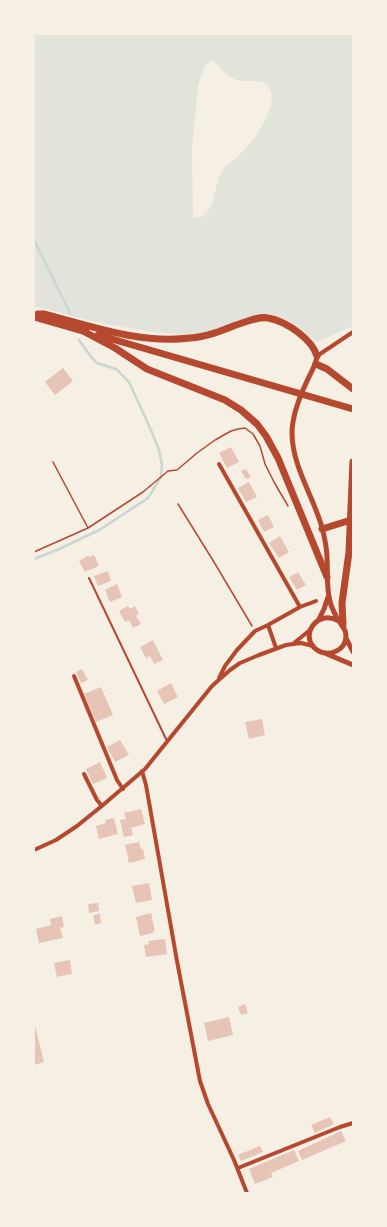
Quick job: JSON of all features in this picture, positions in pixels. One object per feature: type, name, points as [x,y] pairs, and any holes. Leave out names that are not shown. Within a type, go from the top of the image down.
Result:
[{"type":"main road","points":[[34,316],[44,314],[92,328],[121,334],[149,338],[177,339],[206,336],[256,319],[269,318],[299,333],[312,346],[317,356]]},
{"type":"main road","points":[[34,316],[353,409]]},
{"type":"main road","points":[[83,331],[115,348],[147,368],[225,400],[241,410],[257,424],[266,436],[278,458],[327,576]]},
{"type":"main road","points":[[316,364],[327,370],[353,390]]},
{"type":"main road","points":[[341,623],[351,520],[353,462]]},
{"type":"main road","points":[[322,529],[351,520]]},
{"type":"street","points":[[324,653],[334,652],[340,649],[346,638],[346,632],[332,608],[328,596],[326,552],[322,529],[296,458],[292,433],[293,422],[298,404],[305,385],[316,364],[317,356],[353,332]]},
{"type":"street","points":[[219,464],[300,607]]},
{"type":"street","points":[[294,644],[311,629],[319,619],[328,596]]},
{"type":"street","points":[[34,850],[62,837],[102,806],[142,771],[154,759],[216,682],[237,650],[255,631],[300,607],[316,601]]},
{"type":"street","points":[[319,619],[330,617],[341,623]]},
{"type":"street","points":[[268,625],[276,648]]},
{"type":"street","points":[[311,629],[310,638],[313,646]]},
{"type":"street","points":[[346,638],[353,652]]},
{"type":"street","points":[[216,682],[240,663],[276,648],[294,644],[304,643],[313,646],[317,650],[353,665]]},
{"type":"street","points":[[74,676],[117,780],[123,788]]},
{"type":"street","points":[[142,771],[146,785],[178,969],[200,1080],[210,1108],[238,1168],[247,1193]]},
{"type":"street","points":[[84,774],[97,800],[102,806]]},
{"type":"street","points":[[238,1168],[353,1123]]},
{"type":"lane","points":[[89,578],[168,742]]},
{"type":"path","points":[[34,552],[88,528],[143,492],[168,471],[177,470],[215,440],[238,428],[245,428],[253,434],[260,446],[265,464],[274,482],[290,508]]},
{"type":"path","points":[[53,462],[88,528]]},
{"type":"path","points":[[178,504],[255,631]]},
{"type":"shaded area","points":[[34,34],[353,34],[353,326],[317,342],[290,321],[275,316],[266,315],[247,318],[206,333],[181,334],[151,332],[126,328],[34,307]],"holes":[[[213,61],[234,79],[239,81],[255,81],[265,83],[271,92],[272,100],[270,108],[256,136],[221,172],[213,200],[207,213],[201,217],[194,218],[192,147],[198,86],[204,68],[208,63]]]},
{"type":"building","points":[[63,368],[73,381],[55,395],[45,382]]},
{"type":"building","points":[[231,447],[239,462],[227,468],[219,453]]},
{"type":"building","points":[[246,469],[251,477],[246,479],[241,471]]},
{"type":"building","points":[[249,482],[257,497],[246,502],[238,488]]},
{"type":"building","points":[[268,515],[274,527],[264,532],[258,520]]},
{"type":"building","points":[[280,536],[289,552],[279,558],[269,543]]},
{"type":"building","points":[[94,555],[99,566],[85,572],[79,561],[88,556]]},
{"type":"building","points":[[108,571],[111,581],[98,586],[94,576]]},
{"type":"building","points":[[298,572],[306,585],[297,590],[289,577]]},
{"type":"building","points":[[117,584],[122,597],[110,602],[105,590]]},
{"type":"building","points":[[128,606],[130,609],[135,606],[139,614],[136,616],[141,624],[133,628],[129,620],[125,622],[119,611]]},
{"type":"building","points":[[153,640],[163,660],[154,664],[150,656],[146,658],[140,647]]},
{"type":"building","points":[[82,669],[88,680],[81,683],[76,672]]},
{"type":"building","points":[[171,683],[178,697],[164,704],[157,691]]},
{"type":"building","points":[[101,687],[113,715],[96,722],[84,694]]},
{"type":"building","points":[[262,719],[265,735],[249,739],[245,722]]},
{"type":"building","points":[[120,740],[129,755],[115,762],[107,747]]},
{"type":"building","points":[[100,762],[107,778],[93,784],[86,769]]},
{"type":"building","points":[[141,809],[145,824],[131,828],[133,835],[124,837],[120,820],[126,819],[124,813]]},
{"type":"building","points":[[114,818],[118,834],[99,839],[96,826],[106,823],[105,820]]},
{"type":"building","points":[[139,842],[141,849],[143,849],[145,859],[129,863],[125,845]]},
{"type":"building","points":[[149,883],[152,900],[136,903],[132,886]]},
{"type":"building","points":[[98,903],[99,911],[89,913],[88,904]]},
{"type":"building","points":[[151,913],[155,931],[153,931],[153,933],[140,936],[136,917]]},
{"type":"building","points":[[100,914],[101,923],[95,925],[93,915]]},
{"type":"building","points":[[62,916],[64,927],[60,928],[63,938],[39,943],[36,929],[51,925],[50,919]]},
{"type":"building","points":[[165,939],[167,954],[146,957],[144,945],[149,944],[148,941]]},
{"type":"building","points":[[70,960],[72,974],[57,977],[54,963]]},
{"type":"building","points":[[245,1004],[248,1013],[241,1015],[238,1007]]},
{"type":"building","points":[[229,1017],[233,1035],[208,1041],[204,1023]]},
{"type":"building","points":[[34,1022],[44,1062],[34,1065]]},
{"type":"building","points":[[330,1117],[334,1124],[315,1133],[311,1125]]},
{"type":"building","points":[[341,1131],[346,1141],[302,1160],[298,1151]]},
{"type":"building","points":[[260,1146],[263,1152],[241,1161],[238,1155]]},
{"type":"building","points":[[294,1150],[299,1161],[271,1173],[273,1177],[255,1184],[249,1169]]},
{"type":"waterway","points":[[34,240],[70,313]]},
{"type":"waterway","points":[[34,559],[101,529],[148,498],[161,477],[162,465],[159,450],[129,382],[116,369],[97,363],[79,340]]}]
